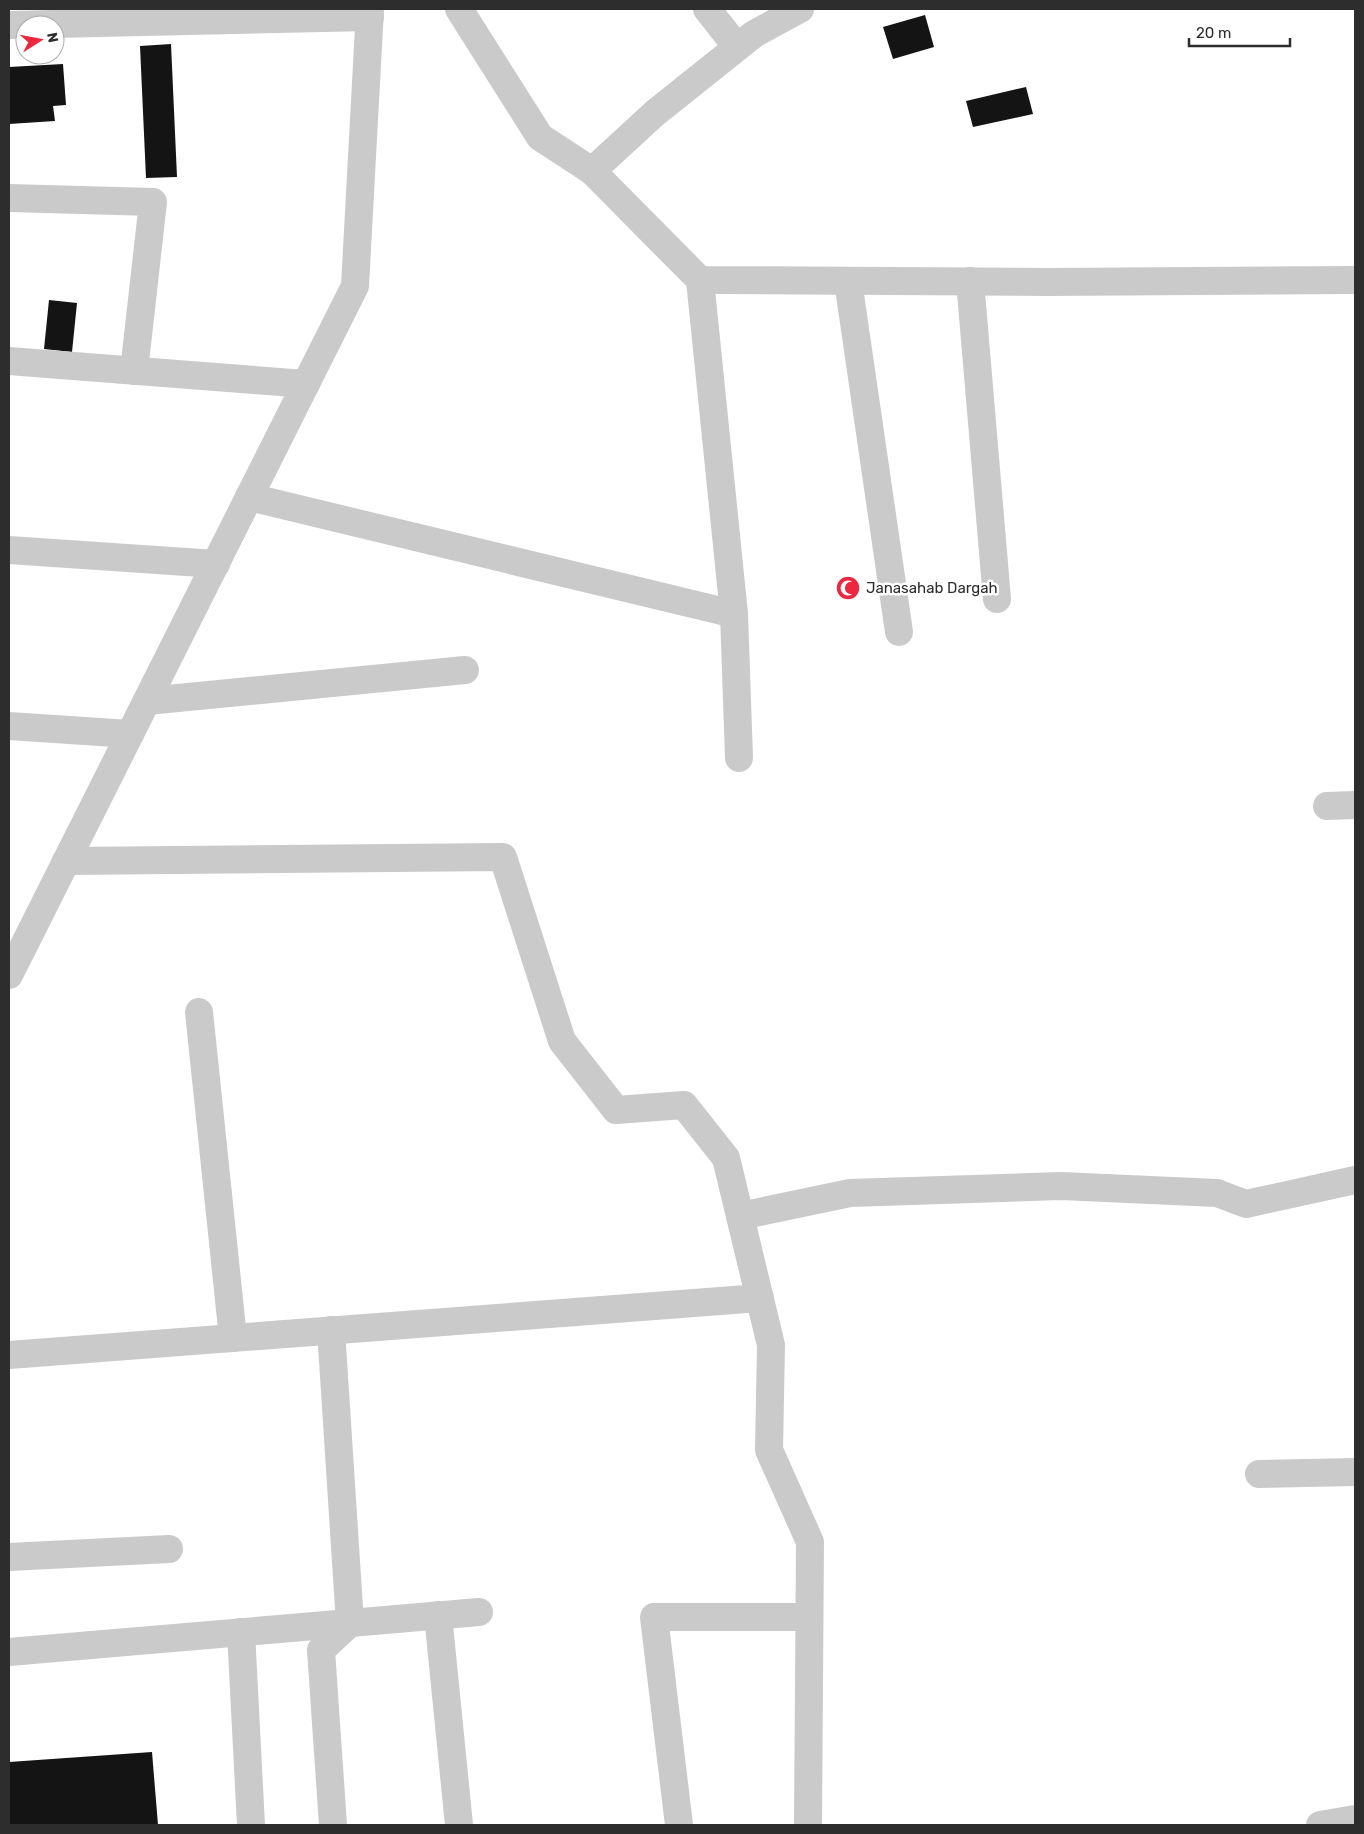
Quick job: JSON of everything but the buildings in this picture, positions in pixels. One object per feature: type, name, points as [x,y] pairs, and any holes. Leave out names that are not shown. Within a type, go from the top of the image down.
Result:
[{"type":"street","points":[[459,9],[540,137],[592,171],[700,280],[734,614],[739,758]]},
{"type":"street","points":[[708,9],[737,47]]},
{"type":"street","points":[[592,171],[655,113],[737,47],[754,34],[800,9]]},
{"type":"street","points":[[9,25],[370,13],[355,286],[9,976]]},
{"type":"street","points":[[9,198],[153,202],[134,371]]},
{"type":"street","points":[[700,280],[1355,280]]},
{"type":"street","points":[[848,281],[899,632]]},
{"type":"street","points":[[970,281],[997,599]]},
{"type":"street","points":[[9,361],[306,384]]},
{"type":"street","points":[[250,497],[734,614]]},
{"type":"street","points":[[9,550],[216,564]]},
{"type":"street","points":[[147,701],[464,670]]},
{"type":"street","points":[[9,726],[130,734]]},
{"type":"street","points":[[1326,806],[1355,805]]},
{"type":"street","points":[[66,861],[503,858],[562,1041],[616,1110],[684,1105],[726,1158],[772,1345],[769,1450],[810,1542],[808,1825]]},
{"type":"street","points":[[199,1012],[233,1338]]},
{"type":"street","points":[[740,1216],[850,1193],[1061,1186],[1217,1193],[1246,1204],[1355,1180]]},
{"type":"street","points":[[9,1354],[760,1298]]},
{"type":"street","points":[[332,1330],[350,1623]]},
{"type":"street","points":[[1259,1474],[1355,1472]]},
{"type":"street","points":[[9,1556],[168,1549]]},
{"type":"street","points":[[9,1652],[479,1612]]},
{"type":"street","points":[[438,1615],[459,1825]]},
{"type":"street","points":[[679,1825],[654,1616],[808,1617]]},
{"type":"street","points":[[333,1825],[321,1650],[350,1623]]},
{"type":"street","points":[[241,1632],[251,1825]]},
{"type":"street","points":[[1320,1825],[1355,1819]]},
{"type":"place","name":"Janasahab Dargah","points":[[848,588]]}]
